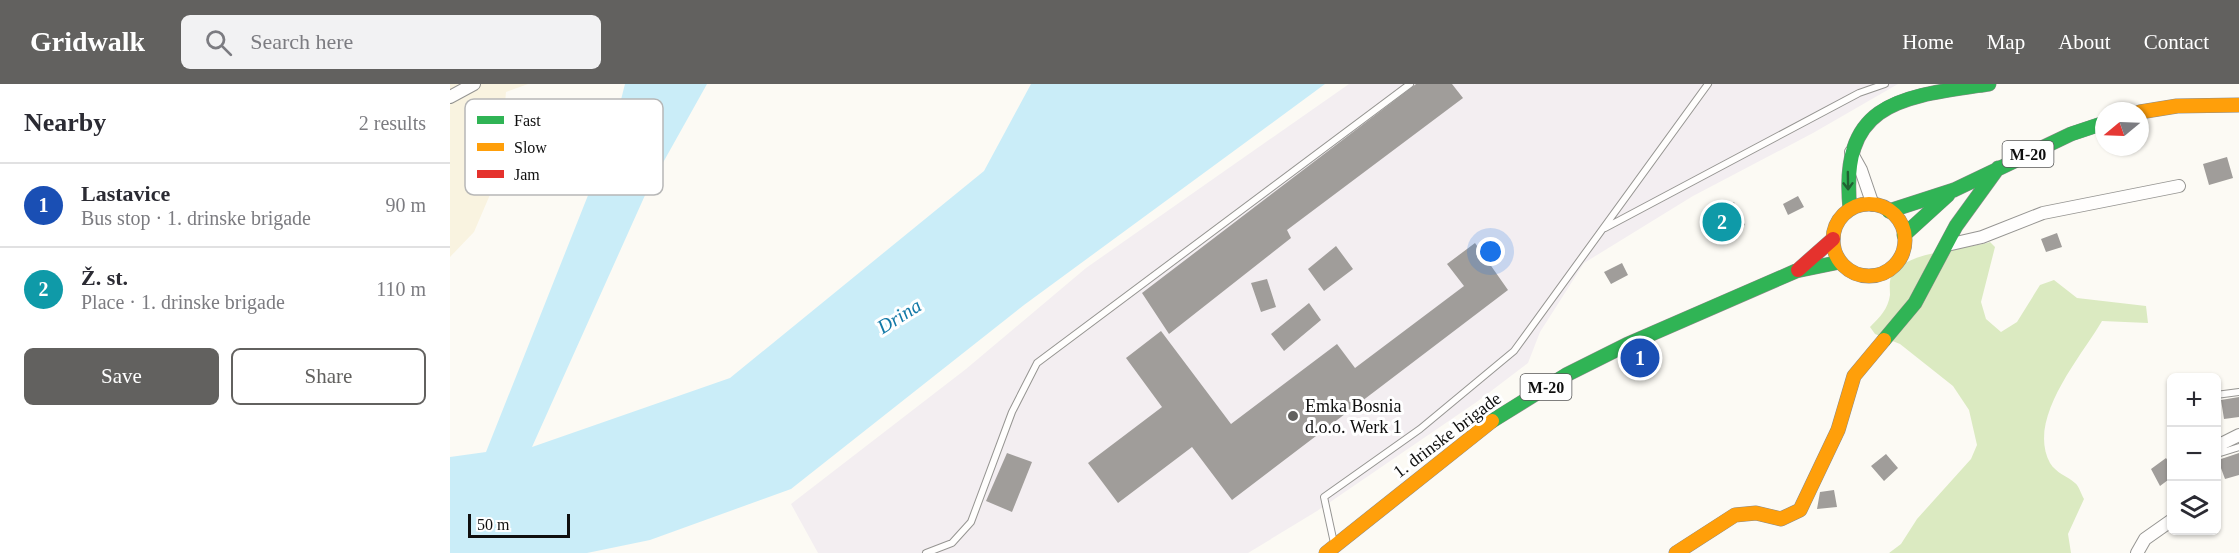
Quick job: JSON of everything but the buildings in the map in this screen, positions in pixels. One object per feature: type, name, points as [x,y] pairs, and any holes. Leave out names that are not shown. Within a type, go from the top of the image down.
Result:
[{"type":"main road","points":[[1904,235],[1901,226],[1889,211],[1873,205],[1850,209],[1846,178],[1851,152],[1862,128],[1874,117],[1928,95],[1989,84]]},
{"type":"main road","points":[[2149,111],[2177,106],[2239,105]]},
{"type":"main road","name":"M-20","points":[[1889,211],[1954,190],[2070,134],[2095,126]]},
{"type":"main road","points":[[1676,553],[1735,515],[1756,513],[1781,519],[1800,510],[1838,430],[1854,376],[1915,303],[1956,226],[1998,168]]},
{"type":"main road","name":"M-20","points":[[1796,271],[1840,262],[1859,275],[1882,273],[1900,258],[1904,235],[1954,190]]},
{"type":"main road","name":"M-20","points":[[1796,271],[1833,239],[1835,228],[1850,209]]},
{"type":"main road","points":[[1833,239],[1840,262]]},
{"type":"main road","name":"1. drinske brigade","points":[[1331,550],[1481,428],[1566,375],[1626,345],[1796,271]]},
{"type":"street","points":[[450,97],[474,84]]},
{"type":"street","points":[[1851,152],[1861,170],[1873,205]]},
{"type":"street","points":[[1947,245],[1982,237],[2043,213],[2179,186]]},
{"type":"street","points":[[2221,446],[2239,435]]},
{"type":"street","points":[[2137,553],[2145,538],[2167,523]]},
{"type":"lane","points":[[927,553],[952,543],[971,522],[1012,412],[1037,363],[1410,84]]},
{"type":"lane","points":[[1331,550],[1324,497],[1420,429],[1514,351],[1708,84]]},
{"type":"lane","points":[[1603,229],[1859,93],[1885,84]]},
{"type":"lane","points":[[2221,394],[2239,392]]},
{"type":"lane","points":[[2221,451],[2239,447]]},
{"type":"shaded area","points":[[450,84],[528,84],[506,92],[505,99],[465,99],[465,195],[490,195],[474,232],[450,257]]},
{"type":"shaded area","points":[[1349,84],[1898,84],[1813,133],[1693,196],[1584,263],[1540,332],[1528,363],[1478,401],[1317,511],[1248,553],[818,553],[791,504],[966,369],[1086,268]]},
{"type":"green space","points":[[1990,242],[1995,247],[1981,302],[1986,319],[2001,332],[2017,322],[2040,285],[2054,280],[2077,298],[2146,306],[2148,323],[2102,321],[2070,370],[2050,408],[2045,427],[2044,446],[2050,463],[2076,484],[2084,499],[2068,534],[2071,553],[1889,553],[1901,544],[1917,519],[1971,459],[1977,445],[1969,410],[1953,386],[1900,344],[1875,334],[1870,327],[1885,309],[1890,295],[1890,279],[1897,268],[1935,253]]},
{"type":"water","points":[[625,84],[707,84],[663,163],[663,99],[621,99]]},
{"type":"water","name":"Drina","points":[[1031,84],[1325,84],[1024,305],[791,489],[650,540],[587,553],[450,553],[450,457],[486,452],[588,195],[645,195],[532,447],[730,378],[984,171]]},
{"type":"traffic: fast","points":[[1850,209],[1849,173],[1855,146],[1866,125],[1882,111],[1903,101],[1929,94],[1989,84]]},
{"type":"traffic: fast","points":[[1889,211],[1954,190],[2071,134],[2095,126]]},
{"type":"traffic: fast","points":[[1884,340],[1915,303],[1956,226],[1998,168]]},
{"type":"traffic: fast","points":[[1904,235],[1948,195]]},
{"type":"traffic: fast","points":[[1492,421],[1566,375],[1626,345],[1796,271],[1840,262]]},
{"type":"traffic: slow","points":[[2149,111],[2177,106],[2239,105]]},
{"type":"traffic: slow","points":[[1869,204],[1889,210],[1899,220],[1905,240],[1899,260],[1889,270],[1869,276],[1849,270],[1839,260],[1833,240],[1839,220],[1849,210],[1869,204]]},
{"type":"traffic: slow","points":[[1676,553],[1735,515],[1756,513],[1781,519],[1800,510],[1838,430],[1854,376],[1884,340]]},
{"type":"traffic: slow","points":[[1326,553],[1492,421]]},
{"type":"traffic: jam","points":[[1798,270],[1833,239]]},
{"type":"place","name":"Ž. st.","points":[[1722,222]]},
{"type":"place","name":"Lastavice","points":[[1640,358]]},
{"type":"place","name":"Emka Bosnia d.o.o. Werk 1","points":[[1293,416]]}]
